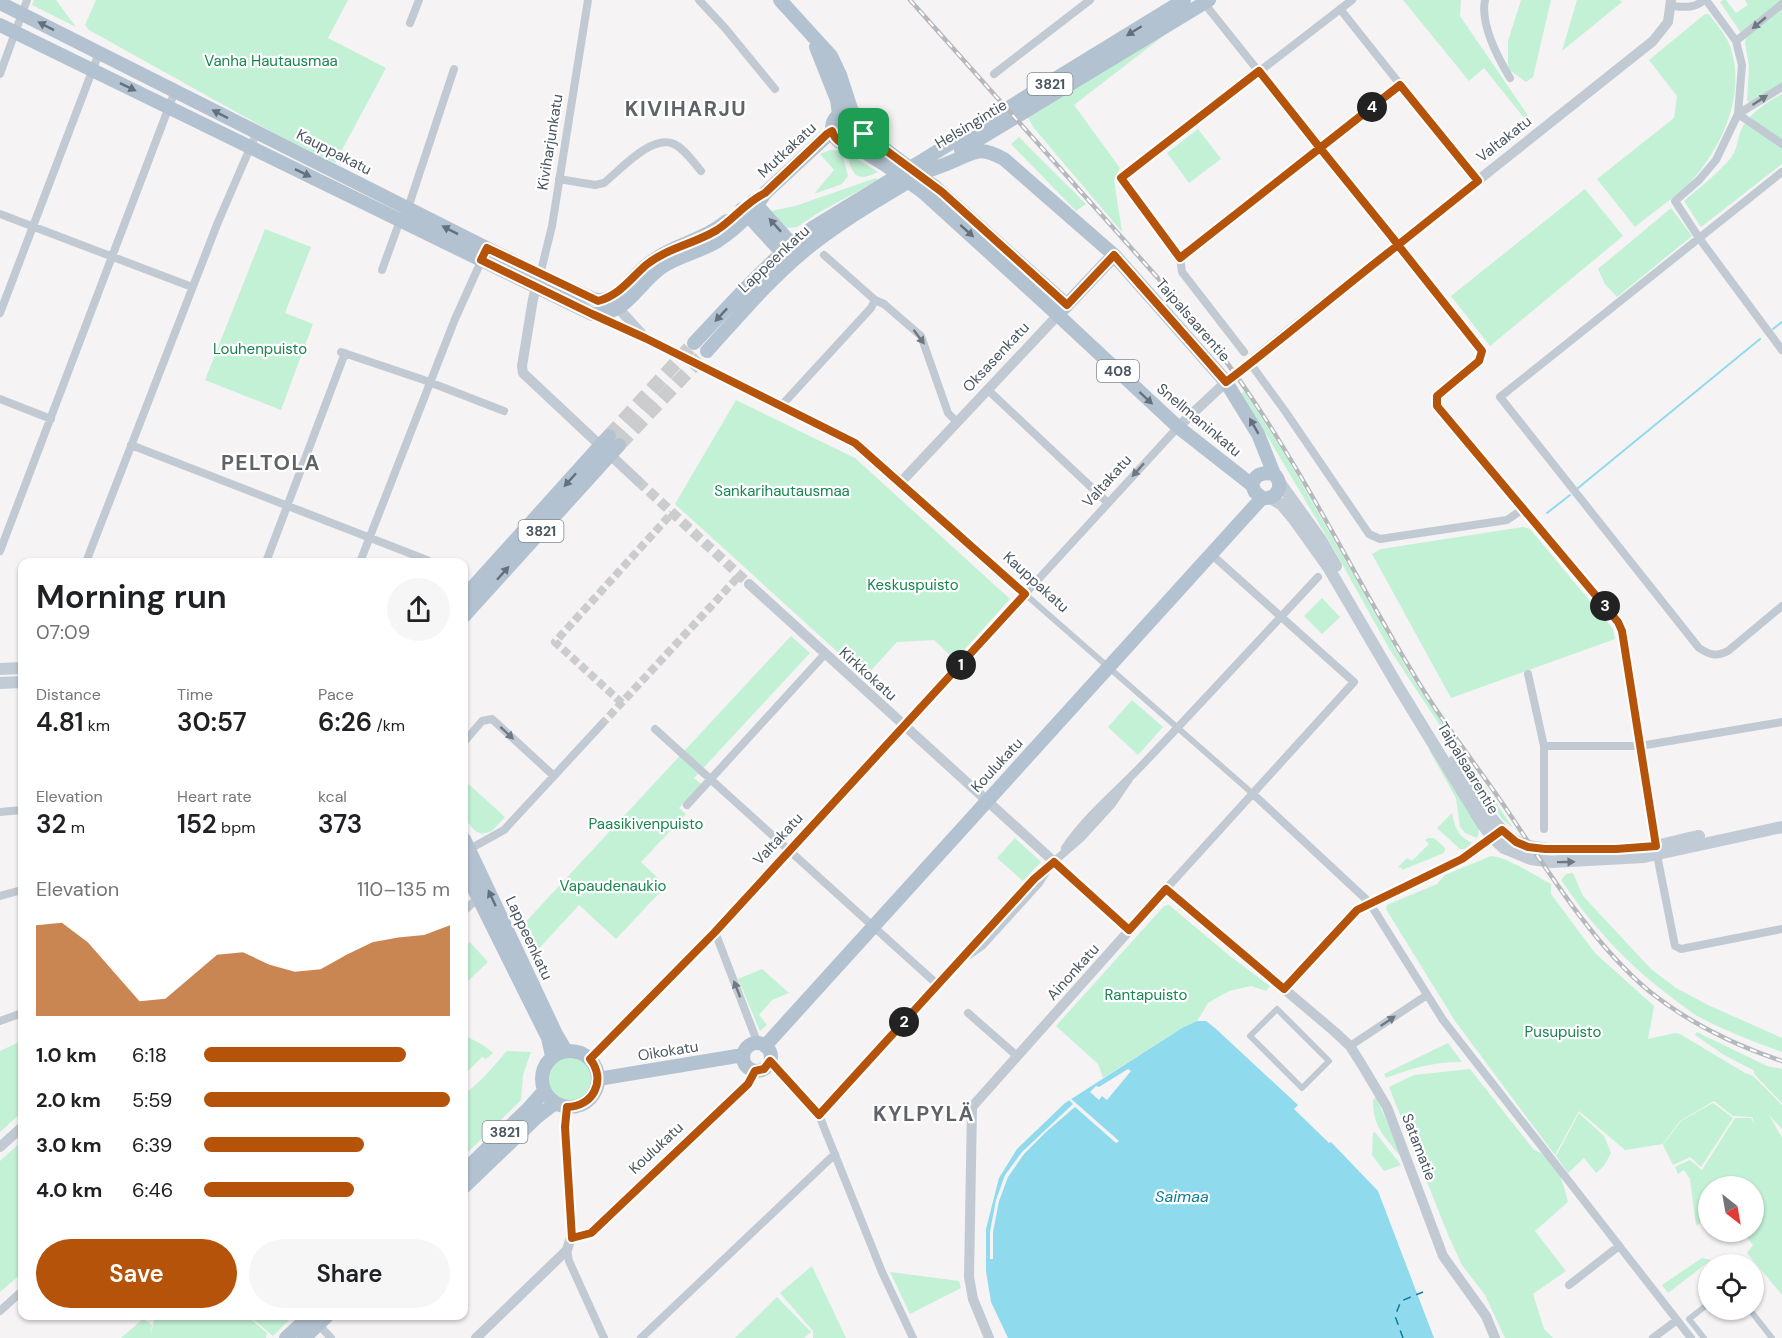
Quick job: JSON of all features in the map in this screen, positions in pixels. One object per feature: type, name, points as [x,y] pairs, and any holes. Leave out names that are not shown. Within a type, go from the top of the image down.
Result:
[{"type":"main road","points":[[780,0],[831,56],[840,75],[845,113]]},
{"type":"main road","name":"Helsingintie","points":[[898,182],[1184,0]]},
{"type":"main road","name":"Helsingintie","points":[[898,182],[924,172],[1205,1]]},
{"type":"main road","name":"Kauppakatu","points":[[0,3],[257,132],[405,215]]},
{"type":"main road","name":"Kauppakatu","points":[[0,25],[250,147],[405,215],[538,281],[592,314],[615,308]]},
{"type":"main road","points":[[845,113],[857,114],[864,123],[864,134],[852,144],[842,144],[837,141],[832,131],[833,122],[845,113]]},
{"type":"main road","points":[[1000,127],[995,141],[1004,159]]},
{"type":"main road","name":"Mutkakatu","points":[[598,301],[609,298],[615,308],[646,265],[718,229],[753,204],[832,131]]},
{"type":"main road","name":"Snellmaninkatu","points":[[864,134],[892,163],[928,189],[1062,310],[1178,427],[1259,496]]},
{"type":"main road","name":"Snellmaninkatu","points":[[852,144],[892,163]]},
{"type":"main road","name":"408","points":[[924,172],[974,151],[989,152],[1004,159],[1114,255]]},
{"type":"main road","name":"Lappeenkatu","points":[[694,343],[791,253],[832,230],[898,182]]},
{"type":"main road","points":[[753,204],[791,253]]},
{"type":"main road","name":"Lappeenkatu","points":[[707,351],[791,253]]},
{"type":"main road","name":"Oksasenkatu","points":[[1062,310],[1114,255]]},
{"type":"main road","name":"Taipalsaarentie","points":[[1114,255],[1226,382],[1258,434],[1277,478],[1321,540],[1401,677],[1454,760],[1504,848],[1518,855],[1552,862],[1656,850],[1782,827]]},
{"type":"main road","name":"Kauppakatu","points":[[538,281],[598,301]]},
{"type":"main road","name":"3821","points":[[468,593],[610,445]]},
{"type":"main road","name":"3821","points":[[468,611],[610,445]]},
{"type":"main road","points":[[1260,474],[1277,478],[1278,491],[1259,496],[1256,477],[1260,474]]},
{"type":"main road","name":"Taipalsaarentie","points":[[1259,496],[1281,504],[1329,567],[1398,688],[1497,834]]},
{"type":"main road","name":"Koulukatu","points":[[762,1045],[1108,668],[1211,554],[1259,496]]},
{"type":"main road","points":[[0,669],[18,668]]},
{"type":"main road","points":[[0,683],[18,682]]},
{"type":"main road","name":"Taipalsaarentie","points":[[1656,850],[1782,820]]},
{"type":"main road","name":"Lappeenkatu","points":[[468,848],[556,1034],[567,1051]]},
{"type":"main road","name":"Lappeenkatu","points":[[468,877],[547,1036],[552,1056]]},
{"type":"main road","points":[[762,1045],[770,1054],[770,1061],[764,1069],[755,1071],[745,1065],[743,1055],[749,1046],[762,1045]]},
{"type":"main road","points":[[561,1105],[544,1091],[542,1073],[552,1056],[567,1051],[579,1052],[590,1059],[596,1067],[598,1079]]},
{"type":"main road","name":"Oikokatu","points":[[598,1079],[743,1055]]},
{"type":"main road","name":"3821","points":[[468,1183],[537,1117],[561,1105],[578,1106],[588,1100],[595,1091],[598,1079]]},
{"type":"main road","name":"3821","points":[[468,1167],[544,1091]]},
{"type":"main road","points":[[286,1338],[315,1320]]},
{"type":"main road","points":[[303,1338],[316,1320]]},
{"type":"street","points":[[0,74],[27,0]]},
{"type":"street","points":[[410,23],[419,0]]},
{"type":"street","name":"Kiviharjunkatu","points":[[538,281],[552,226],[588,0]]},
{"type":"street","points":[[699,0],[775,89]]},
{"type":"street","points":[[994,74],[1090,0]]},
{"type":"street","points":[[1244,352],[1182,272],[1180,258],[1121,178],[1352,0]]},
{"type":"street","points":[[1485,0],[1484,6],[1498,59],[1510,78]]},
{"type":"street","points":[[1705,0],[1736,40],[1742,65],[1738,114],[1716,160],[1699,180],[1675,201],[1699,238],[1782,350]]},
{"type":"street","name":"Valtakatu","points":[[590,1059],[715,932],[1178,427],[1226,382],[1253,367],[1398,245],[1653,41],[1668,22],[1671,3],[1690,8],[1705,0]]},
{"type":"street","points":[[1205,1],[1482,351],[1479,361],[1437,396],[1437,406],[1618,622],[1622,631],[1656,850],[1675,946],[1681,949],[1782,929]]},
{"type":"street","points":[[1736,40],[1782,4]]},
{"type":"street","points":[[1342,8],[1400,85],[1478,181]]},
{"type":"street","points":[[0,313],[99,53]]},
{"type":"street","points":[[382,270],[405,215],[454,69]]},
{"type":"street","points":[[1180,258],[1400,85]]},
{"type":"street","points":[[1738,114],[1782,87]]},
{"type":"street","points":[[0,551],[175,91]]},
{"type":"street","points":[[1738,114],[1782,144]]},
{"type":"street","points":[[88,558],[192,287],[257,132]]},
{"type":"street","points":[[559,179],[595,186],[604,183],[651,145],[664,142],[675,145],[687,154],[701,171]]},
{"type":"street","points":[[1782,172],[1500,397],[1699,648],[1716,655],[1728,651],[1782,606]]},
{"type":"street","points":[[0,214],[192,287]]},
{"type":"street","points":[[362,558],[429,382],[484,254]]},
{"type":"street","points":[[825,255],[875,300],[884,304],[921,336],[948,413],[957,422]]},
{"type":"street","points":[[538,281],[522,366],[523,373],[528,380],[610,445],[638,482]]},
{"type":"street","points":[[781,406],[871,308],[875,300]]},
{"type":"street","name":"Kauppakatu","points":[[615,308],[645,338]]},
{"type":"street","name":"Kauppakatu","points":[[615,308],[645,338],[855,443],[1252,794],[1369,902],[1443,1020],[1691,1338]]},
{"type":"street","name":"Oksasenkatu","points":[[901,482],[1062,310]]},
{"type":"street","points":[[268,558],[343,352],[504,411]]},
{"type":"street","points":[[1253,367],[1374,537],[1380,539],[1507,520],[1523,509]]},
{"type":"street","points":[[987,390],[1108,503]]},
{"type":"street","points":[[0,399],[51,419]]},
{"type":"street","points":[[131,445],[422,558]]},
{"type":"street","points":[[1211,554],[1281,616]]},
{"type":"street","points":[[819,1115],[1034,879],[1054,862],[1075,834],[1130,779],[1318,577]]},
{"type":"street","name":"Kirkkokatu","points":[[748,584],[1129,930]]},
{"type":"street","name":"Ainonkatu","points":[[989,1338],[973,1299],[969,1278],[972,1107],[1354,682],[1281,616]]},
{"type":"street","points":[[687,805],[824,655]]},
{"type":"street","points":[[1528,674],[1544,746],[1544,829]]},
{"type":"street","points":[[468,737],[482,721],[492,718],[554,776]]},
{"type":"street","points":[[1544,746],[1640,746],[1782,722]]},
{"type":"street","points":[[468,843],[504,830],[601,725]]},
{"type":"street","points":[[655,729],[938,985]]},
{"type":"street","points":[[0,812],[18,810]]},
{"type":"street","points":[[1284,989],[1357,910],[1369,902],[1462,859],[1497,834]]},
{"type":"street","name":"Satamatie","points":[[1166,889],[1350,1046],[1387,1107],[1443,1256],[1486,1316],[1495,1338]]},
{"type":"street","points":[[0,896],[18,891]]},
{"type":"street","points":[[468,907],[478,898]]},
{"type":"street","points":[[715,932],[762,1045]]},
{"type":"street","points":[[1350,1046],[1426,995]]},
{"type":"street","points":[[1277,1009],[1329,1061],[1302,1088],[1250,1036],[1277,1009]]},
{"type":"street","points":[[968,1013],[1017,1056]]},
{"type":"street","points":[[0,1021],[18,1014]]},
{"type":"street","points":[[770,1061],[819,1115],[882,1271],[913,1338]]},
{"type":"street","name":"Koulukatu","points":[[572,1238],[591,1233],[748,1084],[755,1071]]},
{"type":"street","points":[[476,1338],[567,1250],[572,1238],[565,1127],[561,1105]]},
{"type":"street","points":[[0,1147],[18,1131]]},
{"type":"street","points":[[641,1338],[835,1154]]},
{"type":"street","points":[[1569,1285],[1619,1246]]},
{"type":"street","points":[[567,1250],[569,1261],[604,1338]]},
{"type":"street","points":[[0,1311],[18,1295]]},
{"type":"street","points":[[1698,1312],[1689,1319],[1704,1338]]},
{"type":"street","points":[[319,1320],[331,1338]]},
{"type":"street","points":[[1653,1338],[1677,1320]]},
{"type":"street","points":[[1758,1320],[1772,1338]]},
{"type":"green space","points":[[34,0],[56,0],[76,27],[32,5]]},
{"type":"green space","name":"Vanha Hautausmaa","points":[[96,0],[348,0],[328,38],[386,68],[335,163],[274,133],[89,30],[85,25]]},
{"type":"green space","points":[[1403,0],[1461,0],[1460,16],[1529,117],[1529,124],[1484,68],[1469,81]]},
{"type":"green space","points":[[1521,0],[1551,0],[1533,77],[1526,82],[1508,69],[1508,41]]},
{"type":"green space","points":[[1577,0],[1620,0],[1622,2],[1562,51]]},
{"type":"green space","points":[[1726,0],[1736,13],[1748,5],[1745,0],[1782,0],[1741,33],[1720,2]]},
{"type":"green space","points":[[1782,4],[1782,87],[1751,106],[1747,100],[1749,66],[1745,43],[1747,33]]},
{"type":"green space","points":[[1705,14],[1709,14],[1727,40],[1735,66],[1733,100],[1729,117],[1715,149],[1695,177],[1635,227],[1597,179],[1674,118],[1677,96],[1649,60]]},
{"type":"green space","points":[[1175,27],[1074,105],[1120,168],[1114,180],[1122,232],[1033,127],[1027,115]]},
{"type":"green space","points":[[1782,94],[1782,164],[1701,227],[1684,201],[1730,159],[1741,129],[1751,116]]},
{"type":"green space","points":[[1198,129],[1221,159],[1189,183],[1167,153]]},
{"type":"green space","points":[[1019,137],[1086,204],[1076,211],[1011,144]]},
{"type":"green space","points":[[830,150],[842,153],[848,176],[842,184],[814,194],[834,170],[820,154]]},
{"type":"green space","points":[[849,154],[878,172],[865,177],[856,175],[849,162],[847,155]]},
{"type":"green space","points":[[876,178],[878,180],[797,227],[787,228],[771,211],[795,206]]},
{"type":"green space","points":[[1585,189],[1623,236],[1490,346],[1451,296]]},
{"type":"green space","points":[[1671,208],[1692,236],[1617,297],[1605,284],[1598,269]]},
{"type":"green space","name":"Louhenpuisto","points":[[265,229],[311,247],[285,313],[313,324],[281,410],[205,380]]},
{"type":"green space","points":[[1244,391],[1283,451],[1411,676],[1513,828],[1502,819],[1390,650],[1331,544],[1266,434],[1240,395]]},
{"type":"green space","points":[[736,400],[855,458],[1010,599],[955,660],[934,640],[897,642],[865,677],[675,504]]},
{"type":"green space","points":[[1523,527],[1530,529],[1613,629],[1615,639],[1451,698],[1372,554],[1381,549]]},
{"type":"green space","points":[[1322,598],[1340,617],[1322,634],[1304,616]]},
{"type":"green space","points":[[791,636],[810,653],[694,778],[701,784],[679,808],[686,814],[641,862],[659,879],[656,883],[663,889],[616,939],[579,905],[533,955],[520,928]]},
{"type":"green space","points":[[1132,700],[1163,727],[1138,755],[1108,727]]},
{"type":"green space","points":[[1429,750],[1436,751],[1478,823],[1477,838],[1465,833],[1460,827],[1456,798]]},
{"type":"green space","points":[[468,784],[505,817],[492,831],[482,834],[468,822]]},
{"type":"green space","points":[[1452,813],[1458,831],[1472,843],[1465,849],[1460,849],[1437,828]]},
{"type":"green space","points":[[1015,838],[1041,862],[1023,881],[997,858]]},
{"type":"green space","points":[[1434,838],[1445,848],[1444,853],[1402,870],[1398,867],[1407,858],[1412,861],[1429,844],[1425,840]]},
{"type":"green space","name":"Pusupuisto","points":[[1491,856],[1513,863],[1551,884],[1551,894],[1595,953],[1654,1006],[1648,1039],[1680,1034],[1753,1076],[1782,1105],[1782,1129],[1768,1114],[1782,1137],[1782,1295],[1764,1273],[1764,1254],[1747,1253],[1753,1245],[1751,1242],[1764,1242],[1764,1176],[1698,1176],[1698,1224],[1696,1226],[1690,1179],[1684,1170],[1678,1174],[1675,1167],[1690,1160],[1702,1170],[1735,1118],[1751,1118],[1755,1125],[1752,1117],[1733,1116],[1714,1101],[1680,1121],[1663,1144],[1625,1150],[1579,1111],[1555,1155],[1455,1021],[1386,909],[1387,905],[1437,884],[1445,875]]},
{"type":"green space","points":[[1573,873],[1583,896],[1651,969],[1676,988],[1708,1005],[1782,1038],[1782,1052],[1739,1036],[1697,1016],[1639,971],[1597,928],[1561,880],[1566,874]]},
{"type":"green space","name":"Rantapuisto","points":[[1169,905],[1270,986],[1266,991],[1251,986],[1229,991],[1208,1003],[1197,1021],[1103,1078],[1098,1064],[1056,1026],[1164,906]]},
{"type":"green space","points":[[470,942],[488,962],[468,981],[468,944]]},
{"type":"green space","points":[[762,969],[789,993],[772,1000],[759,1015],[767,1025],[760,1031],[738,979]]},
{"type":"green space","points":[[1697,1032],[1767,1066],[1782,1069],[1782,1103],[1753,1070],[1724,1055],[1695,1035]]},
{"type":"green space","points":[[468,1037],[493,1053],[486,1059],[482,1057],[468,1071]]},
{"type":"green space","points":[[18,1041],[18,1116],[0,1132],[0,1051]]},
{"type":"green space","points":[[1448,1043],[1462,1062],[1423,1066],[1386,1078],[1384,1074]]},
{"type":"green space","points":[[507,1051],[531,1052],[523,1075],[521,1100],[468,1152],[468,1091]]},
{"type":"green space","points":[[567,1055],[580,1057],[588,1063],[592,1072],[592,1082],[587,1091],[580,1098],[569,1101],[556,1099],[547,1084],[552,1066]]},
{"type":"green space","points":[[1470,1069],[1534,1150],[1542,1153],[1553,1164],[1564,1186],[1568,1202],[1535,1231],[1566,1271],[1533,1294],[1544,1329],[1553,1338],[1505,1338],[1485,1295],[1462,1265],[1449,1237],[1389,1087],[1414,1075]]},
{"type":"green space","points":[[1376,1096],[1402,1158],[1385,1138],[1375,1118],[1373,1100]]},
{"type":"green space","points":[[1713,1103],[1733,1118],[1701,1167],[1690,1157],[1673,1165],[1663,1145],[1681,1121]]},
{"type":"green space","points":[[1579,1113],[1604,1136],[1611,1153],[1604,1166],[1596,1173],[1584,1158],[1568,1173],[1556,1156]]},
{"type":"green space","points":[[1375,1132],[1401,1165],[1384,1171],[1372,1155],[1373,1133]]},
{"type":"green space","points":[[18,1145],[18,1276],[0,1292],[0,1161]]},
{"type":"green space","points":[[1698,1261],[1698,1270],[1668,1293],[1662,1285]]},
{"type":"green space","points":[[812,1266],[846,1338],[813,1338],[813,1331],[780,1293]]},
{"type":"green space","points":[[890,1272],[959,1281],[961,1288],[910,1314]]},
{"type":"green space","points":[[777,1297],[811,1332],[804,1338],[735,1338]]},
{"type":"green space","points":[[142,1320],[152,1325],[151,1335],[154,1320],[252,1320],[267,1333],[266,1338],[121,1338]]},
{"type":"green space","points":[[255,1320],[289,1320],[273,1336]]},
{"type":"water","name":"Saimaa","points":[[1197,1021],[1206,1021],[1215,1028],[1298,1105],[1294,1109],[1329,1143],[1331,1142],[1378,1191],[1434,1338],[1008,1338],[991,1302],[986,1271],[986,1229],[999,1178],[1017,1149],[1065,1103],[1182,1028]]},
{"type":"pier","points":[[1128,1069],[1131,1071],[1107,1100],[1102,1096],[1099,1100],[1090,1092],[1096,1086],[1099,1087]]},
{"type":"pier","points":[[1069,1097],[1119,1141],[1116,1143],[1075,1107],[1047,1131],[1024,1154],[1008,1177],[999,1201],[993,1232],[993,1259],[990,1259],[990,1232],[996,1200],[1005,1175],[1022,1152],[1073,1104],[1068,1099]]},
{"type":"waterway","points":[[1773,329],[1782,322]]},
{"type":"waterway","points":[[1578,488],[1760,339]]},
{"type":"waterway","points":[[1547,513],[1570,495]]},
{"type":"ferry route","points":[[1403,1338],[1395,1316],[1401,1301],[1423,1292]]},
{"type":"tunnel","points":[[609,436],[694,343]]},
{"type":"tunnel","points":[[619,445],[707,351]]},
{"type":"tunnel","points":[[638,481],[749,584]]},
{"type":"tunnel","points":[[622,703],[555,642],[672,513]]},
{"type":"tunnel","points":[[601,725],[739,576]]},
{"type":"railway","points":[[910,0],[1190,314],[1229,365],[1294,465],[1424,692],[1590,929],[1629,973],[1664,1003],[1712,1032],[1782,1061]]},
{"type":"district","name":"KIVIHARJU","points":[[686,109]]},
{"type":"district","name":"PELTOLA","points":[[271,463]]},
{"type":"district","name":"KYLPYLÄ","points":[[924,1114]]},
{"type":"route","points":[[864,134],[857,142],[847,145],[837,141],[832,131],[827,134],[765,193],[752,199],[718,229],[657,258],[609,298],[598,301],[487,248],[481,260],[645,338],[855,443],[1025,594],[715,932],[590,1059],[598,1074],[595,1091],[588,1100],[578,1106],[567,1107],[565,1127],[572,1238],[591,1233],[748,1084],[755,1071],[764,1069],[770,1061],[819,1115],[1034,879],[1054,862],[1129,930],[1166,889],[1284,989],[1357,910],[1369,902],[1462,859],[1502,830],[1516,842],[1528,847],[1545,849],[1616,849],[1656,846],[1622,631],[1618,622],[1437,406],[1437,396],[1479,361],[1482,351],[1398,245],[1392,237],[1320,148],[1180,258],[1121,178],[1259,71],[1320,148],[1400,85],[1478,181],[1398,245],[1311,314],[1293,327],[1226,382],[1114,255],[1067,305],[942,192],[864,134]]},
{"type":"park label","name":"Sankarihautausmaa","points":[[782,491]]},
{"type":"park label","name":"Keskuspuisto","points":[[913,585]]},
{"type":"park label","name":"Paasikivenpuisto","points":[[646,824]]},
{"type":"park label","name":"Vapaudenaukio","points":[[613,886]]}]
